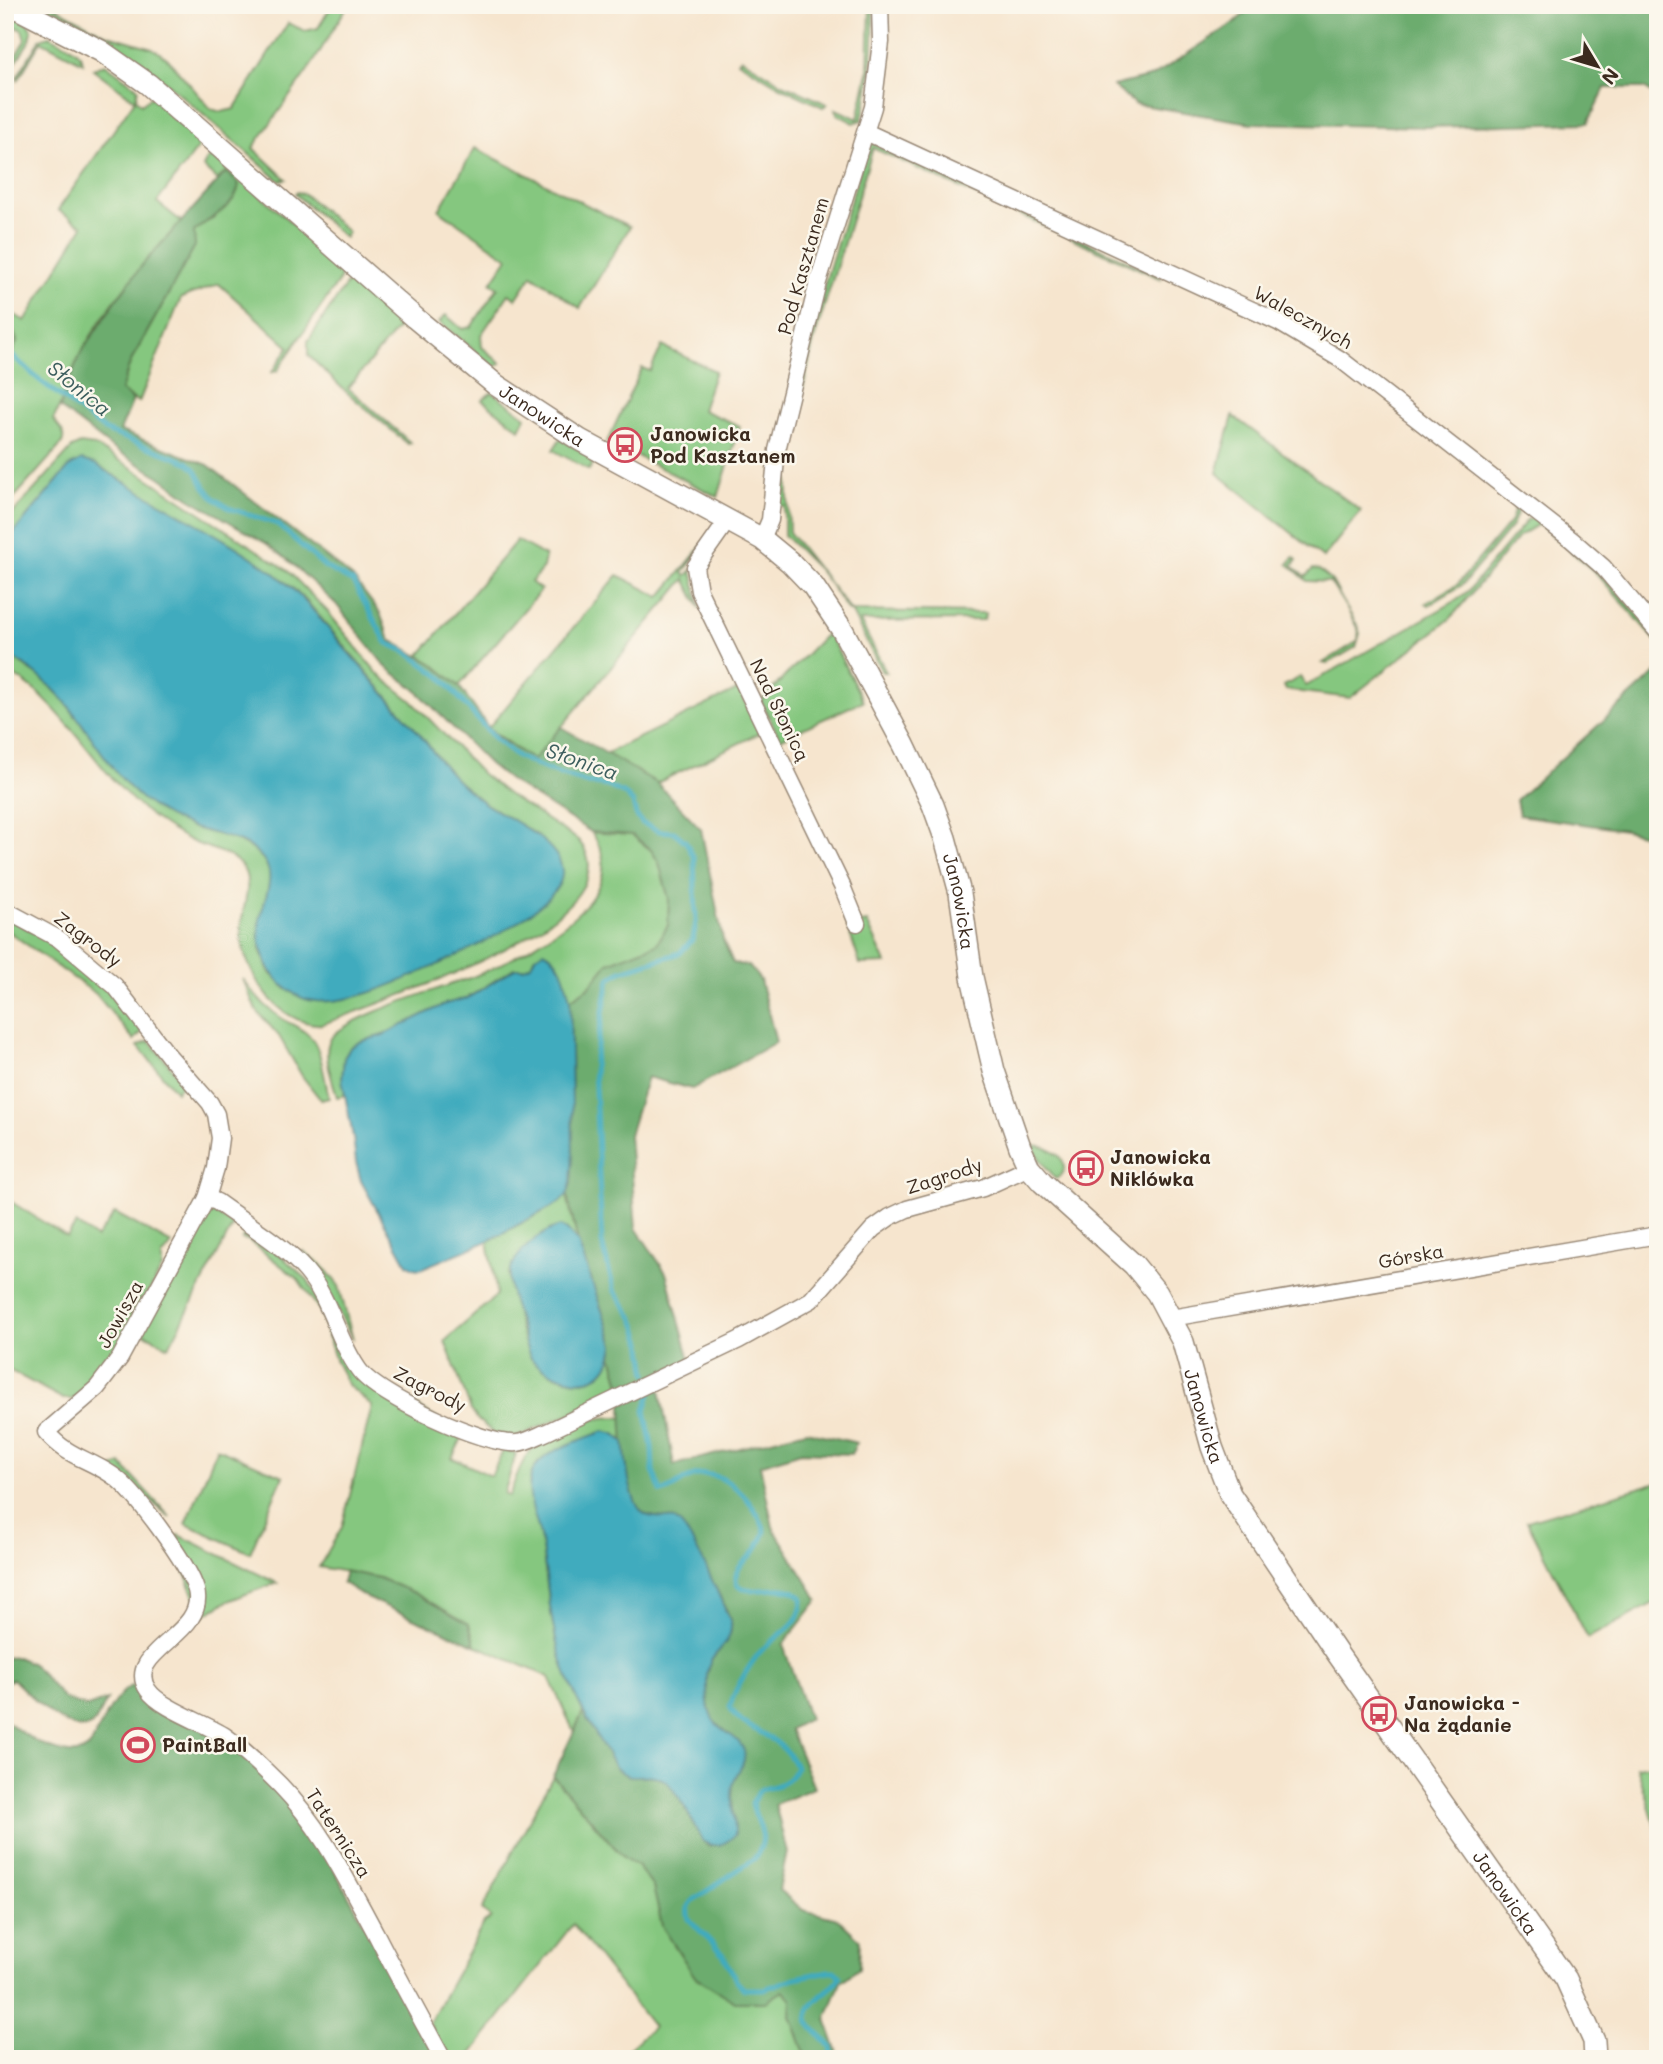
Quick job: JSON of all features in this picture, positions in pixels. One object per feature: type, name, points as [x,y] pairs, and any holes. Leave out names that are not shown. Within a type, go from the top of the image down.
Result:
[{"type":"street","name":"Janowicka","points":[[11,5],[101,51],[148,84],[415,318],[514,398],[596,450],[762,540],[803,574],[832,612],[904,745],[933,805],[960,893],[972,977],[995,1071],[1029,1167],[1134,1265],[1157,1293],[1183,1342],[1212,1447],[1230,1494],[1337,1653],[1566,1979],[1594,2041],[1595,2059]]},
{"type":"street","name":"Pod Kasztanem","points":[[762,540],[770,520],[777,450],[811,307],[873,107],[880,66],[880,5]]},
{"type":"street","name":"Walecznych","points":[[866,132],[1278,323],[1319,345],[1590,555],[1658,632]]},
{"type":"street","name":"Nad Słonicą","points":[[728,520],[695,567],[699,591],[842,886],[857,923]]},
{"type":"street","name":"Zagrody","points":[[5,910],[59,939],[105,976],[168,1055],[211,1103],[220,1138],[216,1168],[207,1198],[217,1202],[305,1269],[331,1311],[352,1358],[367,1379],[440,1421],[497,1440],[516,1443],[547,1432],[739,1340],[811,1300],[873,1229],[890,1217],[907,1209],[983,1188],[1029,1167]]},
{"type":"street","name":"Jowisza","points":[[46,1432],[97,1388],[114,1368],[207,1198]]},
{"type":"street","name":"Górska","points":[[1171,1318],[1658,1236]]},
{"type":"street","name":"Taternicza","points":[[46,1432],[61,1449],[103,1470],[122,1483],[153,1520],[194,1585],[197,1601],[194,1616],[156,1651],[146,1665],[143,1677],[147,1689],[165,1703],[225,1736],[247,1753],[282,1787],[312,1822],[343,1872],[443,2059]]},
{"type":"green space","points":[[40,5],[51,5],[105,34],[152,48],[167,58],[211,109],[221,112],[234,109],[288,23],[305,31],[318,28],[332,5],[348,5],[313,63],[253,148],[286,179],[280,181],[140,60],[103,37]]},
{"type":"green space","points":[[870,5],[873,5],[873,49],[870,77],[862,120],[854,123],[837,114],[836,109],[858,119],[868,72]]},
{"type":"green space","points":[[1254,5],[1658,5],[1658,97],[1644,88],[1605,88],[1588,123],[1427,127],[1251,123],[1135,104],[1113,86],[1153,76],[1234,23]]},
{"type":"green space","points":[[5,12],[27,23],[32,31],[30,40],[5,79],[5,73],[25,40],[22,30],[5,21]]},
{"type":"green space","points":[[49,36],[74,49],[83,63],[41,41],[18,80],[17,77],[40,39]]},
{"type":"green space","points":[[741,58],[783,84],[827,104],[823,107],[779,86],[738,61]]},
{"type":"green space","points":[[105,64],[138,88],[136,99],[141,104],[151,97],[195,138],[198,148],[157,202],[182,222],[127,286],[90,337],[76,363],[53,420],[63,434],[62,444],[5,508],[5,370],[17,341],[5,309],[25,321],[83,226],[58,210],[135,100],[93,69]]},
{"type":"green space","points":[[871,142],[1160,276],[1161,279],[873,148],[814,340],[787,460],[789,532],[818,569],[784,535],[784,506],[778,505],[783,459],[813,323]]},
{"type":"green space","points":[[475,148],[630,227],[580,308],[532,275],[516,299],[509,294],[481,335],[482,347],[501,363],[495,367],[439,322],[446,315],[462,329],[471,327],[498,287],[491,283],[508,258],[439,210]]},
{"type":"green space","points":[[213,157],[236,177],[240,177],[342,268],[340,279],[277,371],[272,372],[289,347],[219,284],[181,298],[139,402],[121,391],[130,363],[181,271],[194,232],[215,218],[226,172],[217,180],[203,167],[208,158]]},
{"type":"green space","points":[[226,172],[239,184],[237,193],[228,206],[194,232],[195,246],[130,363],[121,390],[133,400],[120,431],[208,465],[353,578],[380,613],[390,640],[432,663],[459,686],[493,734],[533,760],[561,727],[657,783],[701,829],[723,940],[733,963],[749,966],[760,980],[776,1042],[692,1089],[647,1077],[629,1135],[636,1228],[666,1273],[690,1360],[622,1391],[612,1355],[614,1344],[578,1242],[567,1195],[571,1183],[573,1153],[570,1000],[589,987],[608,963],[657,944],[668,925],[669,899],[659,863],[651,850],[632,835],[591,832],[509,780],[489,764],[416,690],[385,666],[336,604],[289,561],[267,544],[189,498],[111,447],[60,408],[79,356],[117,299],[143,264]]},
{"type":"green space","points":[[295,194],[304,194],[348,232],[345,238]]},
{"type":"green space","points":[[357,278],[403,317],[399,327],[348,388],[411,443],[408,444],[343,389],[308,355],[308,341],[347,283]]},
{"type":"green space","points":[[5,314],[17,341],[6,369],[5,368]]},
{"type":"green space","points":[[662,346],[715,371],[702,410],[740,426],[718,497],[627,451],[628,447],[619,442],[616,446],[607,442],[642,368],[650,371]]},
{"type":"green space","points":[[492,392],[526,417],[520,429],[482,400]]},
{"type":"green space","points":[[1233,416],[1361,511],[1323,558],[1217,473]]},
{"type":"green space","points":[[560,439],[595,459],[589,470],[553,450]]},
{"type":"green space","points":[[80,444],[95,446],[129,466],[287,570],[327,611],[378,674],[412,701],[482,774],[578,840],[589,870],[574,900],[540,928],[493,955],[442,979],[323,1024],[307,1023],[278,1006],[255,978],[243,945],[241,923],[247,878],[241,866],[229,856],[175,832],[135,803],[47,702],[5,669],[5,653],[39,676],[62,698],[128,786],[191,827],[234,839],[254,850],[264,860],[271,874],[260,949],[270,973],[286,989],[537,835],[483,802],[454,778],[303,597],[272,571],[95,464],[70,466],[5,543],[5,522],[72,448]]},
{"type":"green space","points":[[1516,504],[1518,511],[1512,526],[1462,585],[1429,605],[1426,603],[1458,584],[1511,521]]},
{"type":"green space","points":[[1528,519],[1535,519],[1599,571],[1658,637],[1658,643],[1597,574],[1539,524],[1518,537],[1451,618],[1350,698],[1286,690],[1284,686],[1300,677],[1306,686],[1457,600],[1469,590]]},
{"type":"green space","points":[[714,531],[683,573],[686,576],[692,570],[700,608],[685,579],[533,761],[488,728],[618,575],[660,597]]},
{"type":"green space","points":[[517,540],[545,556],[543,568],[531,582],[541,590],[459,686],[432,663],[419,656]]},
{"type":"green space","points":[[1294,557],[1297,560],[1292,566],[1305,577],[1313,569],[1319,570],[1332,581],[1347,610],[1330,582],[1307,581],[1288,564]]},
{"type":"green space","points":[[828,581],[851,611],[848,611]]},
{"type":"green space","points":[[851,611],[985,613],[984,620],[860,621],[886,672],[882,672]]},
{"type":"green space","points":[[828,632],[863,701],[780,739],[761,701]]},
{"type":"green space","points":[[1358,641],[1356,647],[1327,664],[1323,663]]},
{"type":"green space","points":[[1658,671],[1658,838],[1625,830],[1519,815],[1516,800]]},
{"type":"green space","points":[[739,689],[760,733],[657,783],[605,754]]},
{"type":"green space","points":[[591,832],[632,835],[651,850],[659,863],[669,899],[668,925],[657,944],[608,963],[589,987],[570,1000],[564,977],[535,956],[531,965],[524,969],[514,968],[467,998],[445,1004],[350,1048],[344,1058],[342,1079],[346,1095],[337,1097],[327,1053],[330,1040],[339,1031],[374,1013],[475,976],[505,962],[537,944],[580,911],[596,891],[603,874],[601,849]]},
{"type":"green space","points":[[5,917],[52,941],[114,994],[143,1031],[134,1040],[96,994],[5,929]]},
{"type":"green space","points":[[845,919],[867,922],[886,963],[860,964]]},
{"type":"green space","points":[[243,979],[267,1007],[313,1040],[321,1060],[329,1098],[321,1100],[302,1076],[279,1036],[256,1010]]},
{"type":"green space","points":[[149,1041],[198,1099],[206,1113],[198,1100],[182,1084],[176,1092],[138,1046]]},
{"type":"green space","points":[[1032,1145],[1046,1148],[1063,1161],[1062,1173],[1056,1179],[1041,1161]]},
{"type":"green space","points":[[567,1195],[578,1242],[567,1230],[508,1274],[522,1335],[535,1362],[549,1372],[569,1380],[593,1378],[600,1373],[612,1355],[622,1391],[517,1437],[496,1435],[478,1420],[471,1410],[445,1341],[497,1295],[488,1241],[559,1203]]},
{"type":"green space","points":[[5,1198],[67,1237],[76,1224],[96,1238],[115,1213],[172,1244],[162,1257],[162,1268],[108,1369],[74,1399],[63,1399],[5,1368]]},
{"type":"green space","points":[[211,1213],[233,1225],[169,1347],[140,1331],[207,1215]]},
{"type":"green space","points":[[244,1234],[257,1243],[269,1245],[308,1280],[348,1361],[463,1436],[452,1458],[491,1476],[503,1451],[516,1453],[504,1494],[509,1496],[527,1455],[545,1439],[585,1422],[623,1418],[624,1442],[615,1434],[538,1462],[531,1481],[532,1501],[558,1647],[583,1712],[574,1732],[549,1677],[475,1645],[469,1624],[379,1578],[319,1567],[342,1527],[372,1406],[349,1386],[336,1362],[320,1311],[298,1279],[248,1240],[242,1239]]},
{"type":"green space","points":[[303,1251],[323,1266],[339,1286],[353,1340],[339,1313],[301,1257]]},
{"type":"green space","points":[[659,1384],[674,1465],[806,1431],[857,1443],[851,1454],[801,1452],[760,1465],[773,1527],[818,1600],[783,1645],[809,1719],[790,1729],[814,1788],[775,1804],[787,1852],[779,1890],[803,1910],[838,1919],[860,1940],[859,1968],[841,1982],[826,2019],[840,2059],[807,2059],[791,2016],[792,1999],[783,1991],[766,2002],[735,2002],[695,1977],[662,1926],[653,1887],[638,1867],[623,1857],[553,1776],[583,1712],[615,1767],[627,1775],[656,1776],[668,1783],[702,1840],[709,1846],[735,1835],[733,1782],[744,1759],[737,1741],[711,1716],[707,1684],[709,1666],[729,1636],[731,1621],[678,1522],[643,1513],[634,1500],[627,1474],[622,1404]]},
{"type":"green space","points":[[217,1448],[283,1476],[250,1553],[186,1524]]},
{"type":"green space","points":[[121,1464],[170,1517],[111,1469]]},
{"type":"green space","points":[[1658,1482],[1658,1601],[1588,1638],[1527,1521]]},
{"type":"green space","points":[[179,1535],[277,1583],[221,1605],[190,1626],[200,1613],[173,1540]]},
{"type":"green space","points":[[345,1571],[379,1578],[414,1593],[469,1624],[475,1645],[367,1598],[342,1582]]},
{"type":"green space","points":[[17,1657],[33,1664],[64,1699],[87,1707],[107,1700],[95,1722],[84,1728],[74,1727],[51,1714],[13,1679],[5,1683],[5,1658]]},
{"type":"green space","points":[[131,1686],[139,1686],[245,1757],[309,1824],[439,2059],[5,2059],[5,1720],[45,1746],[69,1753],[79,1752],[91,1745],[115,1701]]},
{"type":"green space","points":[[1658,1764],[1658,1834],[1637,1767]]},
{"type":"green space","points":[[553,1776],[623,1857],[638,1867],[653,1887],[663,1926],[793,1999],[791,2016],[807,2059],[618,2059],[653,2027],[573,1924],[467,2059],[447,2059],[429,2023],[484,1923],[491,1918],[482,1910]]},
{"type":"water","points":[[82,460],[95,464],[230,543],[273,572],[292,589],[458,781],[487,805],[534,834],[555,853],[561,864],[562,875],[558,887],[547,899],[515,924],[478,945],[376,991],[334,1001],[316,1001],[300,997],[280,982],[266,962],[259,941],[260,918],[269,883],[263,859],[248,846],[230,838],[177,821],[139,796],[126,784],[61,697],[35,673],[5,653],[5,543],[70,466]]},
{"type":"water","points":[[544,951],[559,965],[570,1000],[573,1153],[571,1183],[567,1195],[559,1203],[488,1241],[420,1269],[413,1268],[407,1264],[361,1181],[342,1079],[344,1058],[350,1048],[360,1042],[383,1035],[445,1004],[468,998],[515,968],[531,965],[535,956]]},
{"type":"water","points":[[560,1226],[578,1242],[614,1345],[611,1357],[600,1374],[583,1380],[563,1378],[534,1362],[529,1354],[510,1291],[511,1270],[522,1251],[543,1234]]},
{"type":"water","points":[[604,1431],[615,1434],[624,1442],[630,1484],[637,1505],[649,1516],[669,1518],[680,1524],[701,1557],[731,1622],[728,1638],[712,1659],[707,1673],[711,1717],[739,1742],[745,1755],[732,1788],[735,1835],[719,1845],[711,1845],[702,1840],[668,1783],[656,1776],[627,1775],[615,1767],[579,1703],[558,1647],[540,1536],[530,1496],[530,1480],[537,1465],[553,1452]]},
{"type":"waterway","name":"Słonica","points":[[5,349],[38,379],[106,431],[187,462],[195,469],[215,499],[229,508],[277,524],[325,567],[353,582],[387,643],[407,652],[442,678],[495,739],[518,757],[548,770],[607,786],[625,794],[633,803],[636,815],[642,823],[659,831],[674,832],[686,842],[694,858],[696,922],[693,939],[680,953],[621,971],[609,979],[594,1063],[602,1243],[614,1290],[634,1319],[642,1342],[647,1374]]},
{"type":"waterway","name":"Słonica","points":[[650,1394],[645,1410],[652,1447],[653,1471],[661,1492],[703,1474],[727,1481],[754,1509],[765,1531],[758,1547],[737,1571],[738,1586],[755,1590],[787,1589],[802,1597],[799,1614],[755,1659],[739,1684],[730,1707],[744,1723],[780,1746],[796,1767],[786,1781],[760,1790],[752,1803],[763,1837],[754,1859],[695,1899],[688,1908],[689,1919],[724,1956],[737,1982],[744,1989],[764,1989],[795,1978],[829,1971],[840,1976],[814,2002],[808,2015],[811,2025],[832,2048],[830,2059]]},
{"type":"place","name":"Janowicka Pod Kasztanem","points":[[625,445]]},
{"type":"place","name":"Janowicka Niklówka","points":[[1086,1168]]},
{"type":"place","name":"Janowicka - Na żądanie","points":[[1379,1714]]},
{"type":"place","name":"PaintBall","points":[[138,1745]]}]
